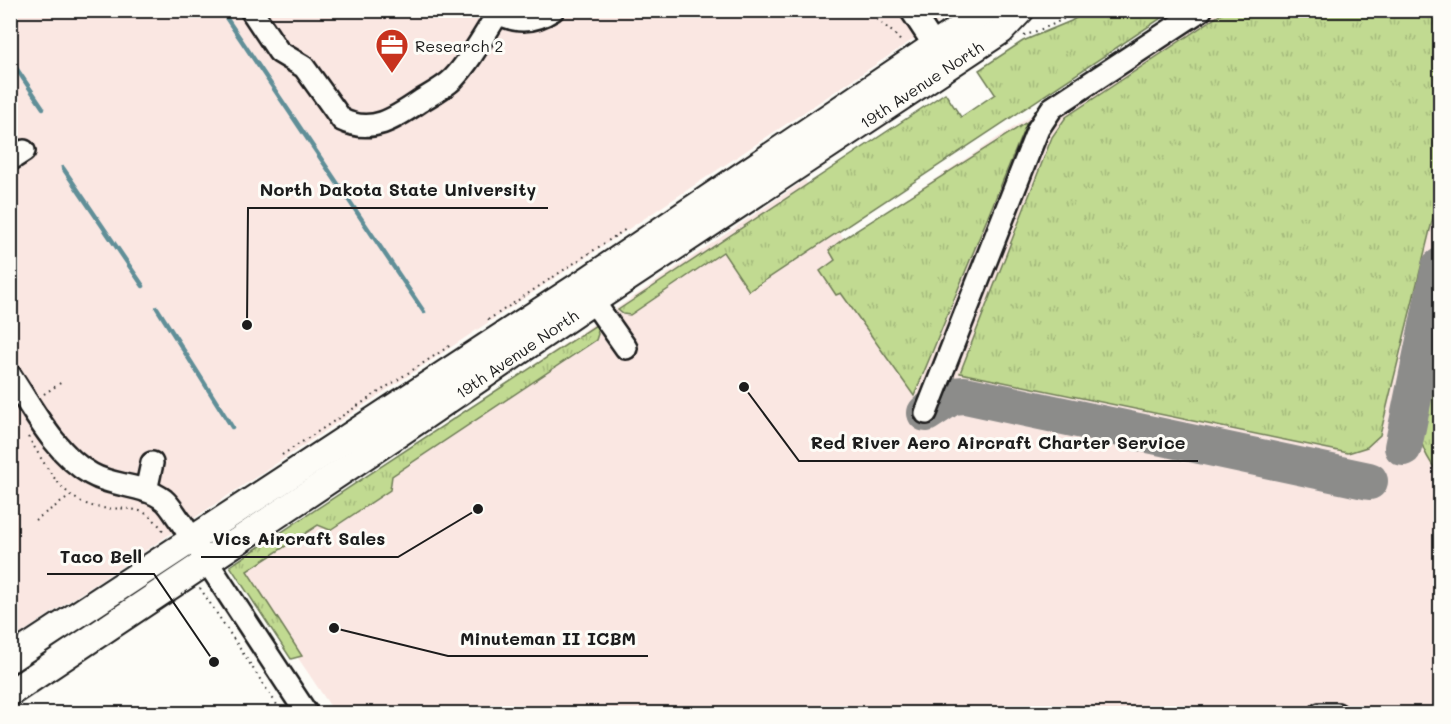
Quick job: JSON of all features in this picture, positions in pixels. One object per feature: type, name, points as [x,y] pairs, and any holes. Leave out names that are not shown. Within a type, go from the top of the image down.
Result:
[{"type":"main road","name":"19th Avenue North","points":[[10,693],[593,301],[942,57],[987,10]]},
{"type":"main road","name":"19th Avenue North","points":[[13,661],[186,531],[942,57],[1001,31],[1021,10]]},
{"type":"street","points":[[251,10],[279,52],[304,67],[342,120],[351,125],[366,127],[392,120],[452,80],[469,60],[496,12],[521,21],[533,20],[553,10]]},
{"type":"street","points":[[911,10],[942,57]]},
{"type":"street","points":[[926,412],[1038,129],[1052,108],[1201,10]]},
{"type":"street","points":[[593,301],[626,348]]},
{"type":"street","points":[[10,375],[60,449],[75,463],[112,484],[146,491],[164,501],[206,562],[295,711]]},
{"type":"street","points":[[146,491],[152,463]]},
{"type":"street","points":[[1320,714],[1337,714]]},
{"type":"path","points":[[869,10],[877,22],[893,31],[903,48]]},
{"type":"path","points":[[939,15],[945,10]]},
{"type":"path","points":[[487,321],[629,226]]},
{"type":"path","points":[[10,313],[14,311]]},
{"type":"path","points":[[278,458],[458,340]]},
{"type":"path","points":[[35,520],[72,495]]},
{"type":"path","points":[[158,538],[186,531]]},
{"type":"path","points":[[199,587],[295,711]]},
{"type":"shaded area","points":[[11,11],[956,11],[11,640]]},
{"type":"shaded area","points":[[1190,11],[1440,11],[1440,713],[335,713],[237,567],[805,180],[844,239]]},
{"type":"green space","points":[[1227,10],[1440,11],[1440,189],[1380,435],[1367,447],[1348,453],[960,373],[1052,137],[1066,117]]},
{"type":"green space","points":[[1087,11],[1172,11],[749,291],[723,252],[630,315],[618,310],[945,93],[961,117],[995,94],[979,70],[1023,41],[1071,21]]},
{"type":"green space","points":[[1027,122],[914,396],[841,293],[836,295],[820,271],[835,260],[829,250],[843,239]]},
{"type":"green space","points":[[596,325],[598,334],[596,340],[392,476],[390,490],[330,530],[318,525],[247,571],[302,656],[291,659],[230,566]]},
{"type":"green space","points":[[1440,348],[1440,476],[1425,453],[1421,434]]},
{"type":"waterway","points":[[221,10],[424,312]]},
{"type":"waterway","points":[[10,59],[43,108]]},
{"type":"waterway","points":[[63,168],[143,286]]},
{"type":"waterway","points":[[157,308],[232,427]]},
{"type":"taxiway","points":[[1403,447],[1440,267]]},
{"type":"taxiway","points":[[926,413],[952,396],[965,395],[1369,481]]},
{"type":"place","name":"Research 2","points":[[392,74]]},
{"type":"place","name":"North Dakota State University","points":[[247,325]]},
{"type":"place","name":"Red River Aero Aircraft Charter Service","points":[[744,387]]},
{"type":"place","name":"Vics Aircraft Sales","points":[[478,509]]},
{"type":"place","name":"Minuteman II ICBM","points":[[334,628]]},
{"type":"place","name":"Taco Bell","points":[[214,662]]}]
